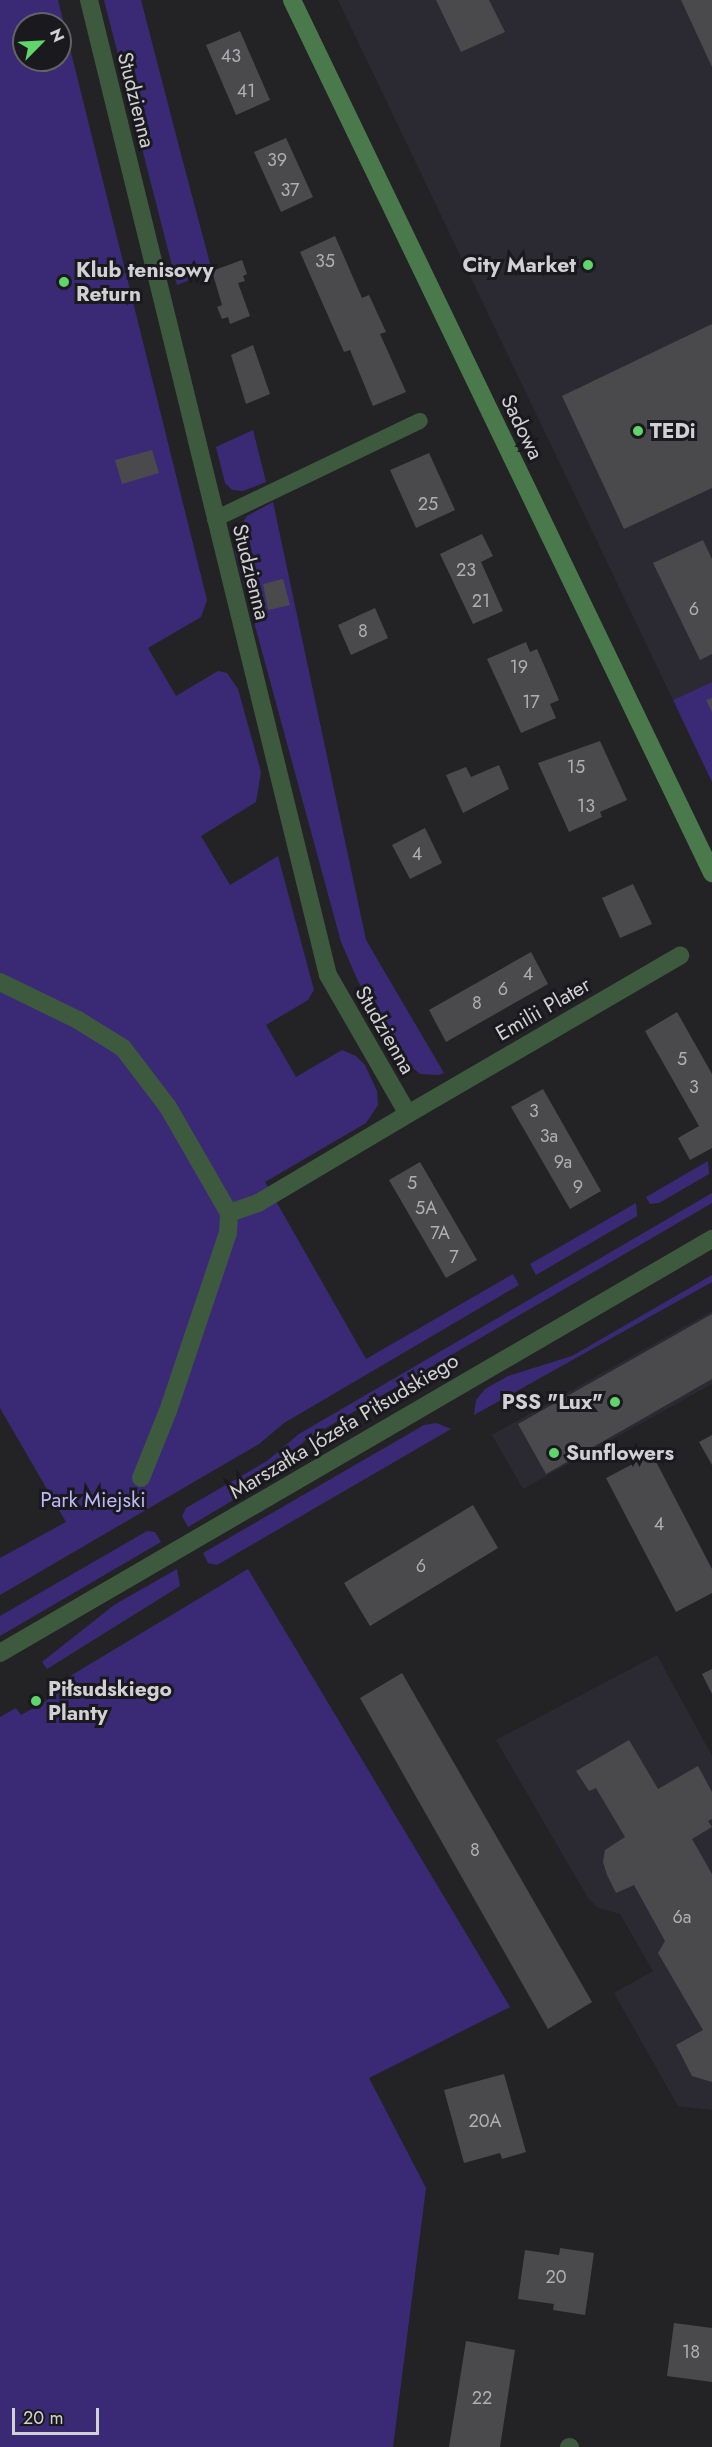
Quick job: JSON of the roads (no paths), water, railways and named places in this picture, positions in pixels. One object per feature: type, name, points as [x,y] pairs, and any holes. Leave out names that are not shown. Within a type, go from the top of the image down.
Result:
[{"type":"main road","name":"Sadowa","points":[[292,0],[712,873]]},
{"type":"street","name":"Studzienna","points":[[89,0],[328,975],[408,1114]]},
{"type":"street","name":"Emilii Plater","points":[[408,1114],[680,956]]},
{"type":"street","points":[[0,982],[78,1020],[123,1048],[156,1089],[229,1213],[228,1233],[217,1267],[168,1411],[141,1478]]},
{"type":"street","points":[[229,1213],[258,1203],[408,1114]]},
{"type":"street","name":"Marszałka Józefa Piłsudskiego","points":[[0,1653],[712,1239]]},
{"type":"lane","points":[[215,519],[420,421]]},
{"type":"place","name":"City Market","points":[[588,265]]},
{"type":"place","name":"Klub tenisowy Return","points":[[64,282]]},
{"type":"place","name":"TEDi","points":[[638,431]]},
{"type":"place","name":"PSS \"Lux\"","points":[[615,1402]]},
{"type":"place","name":"Sunflowers","points":[[554,1453]]},
{"type":"place","name":"Piłsudskiego Planty","points":[[36,1701]]},
{"type":"park label","name":"Park Miejski","points":[[93,1500]]}]
